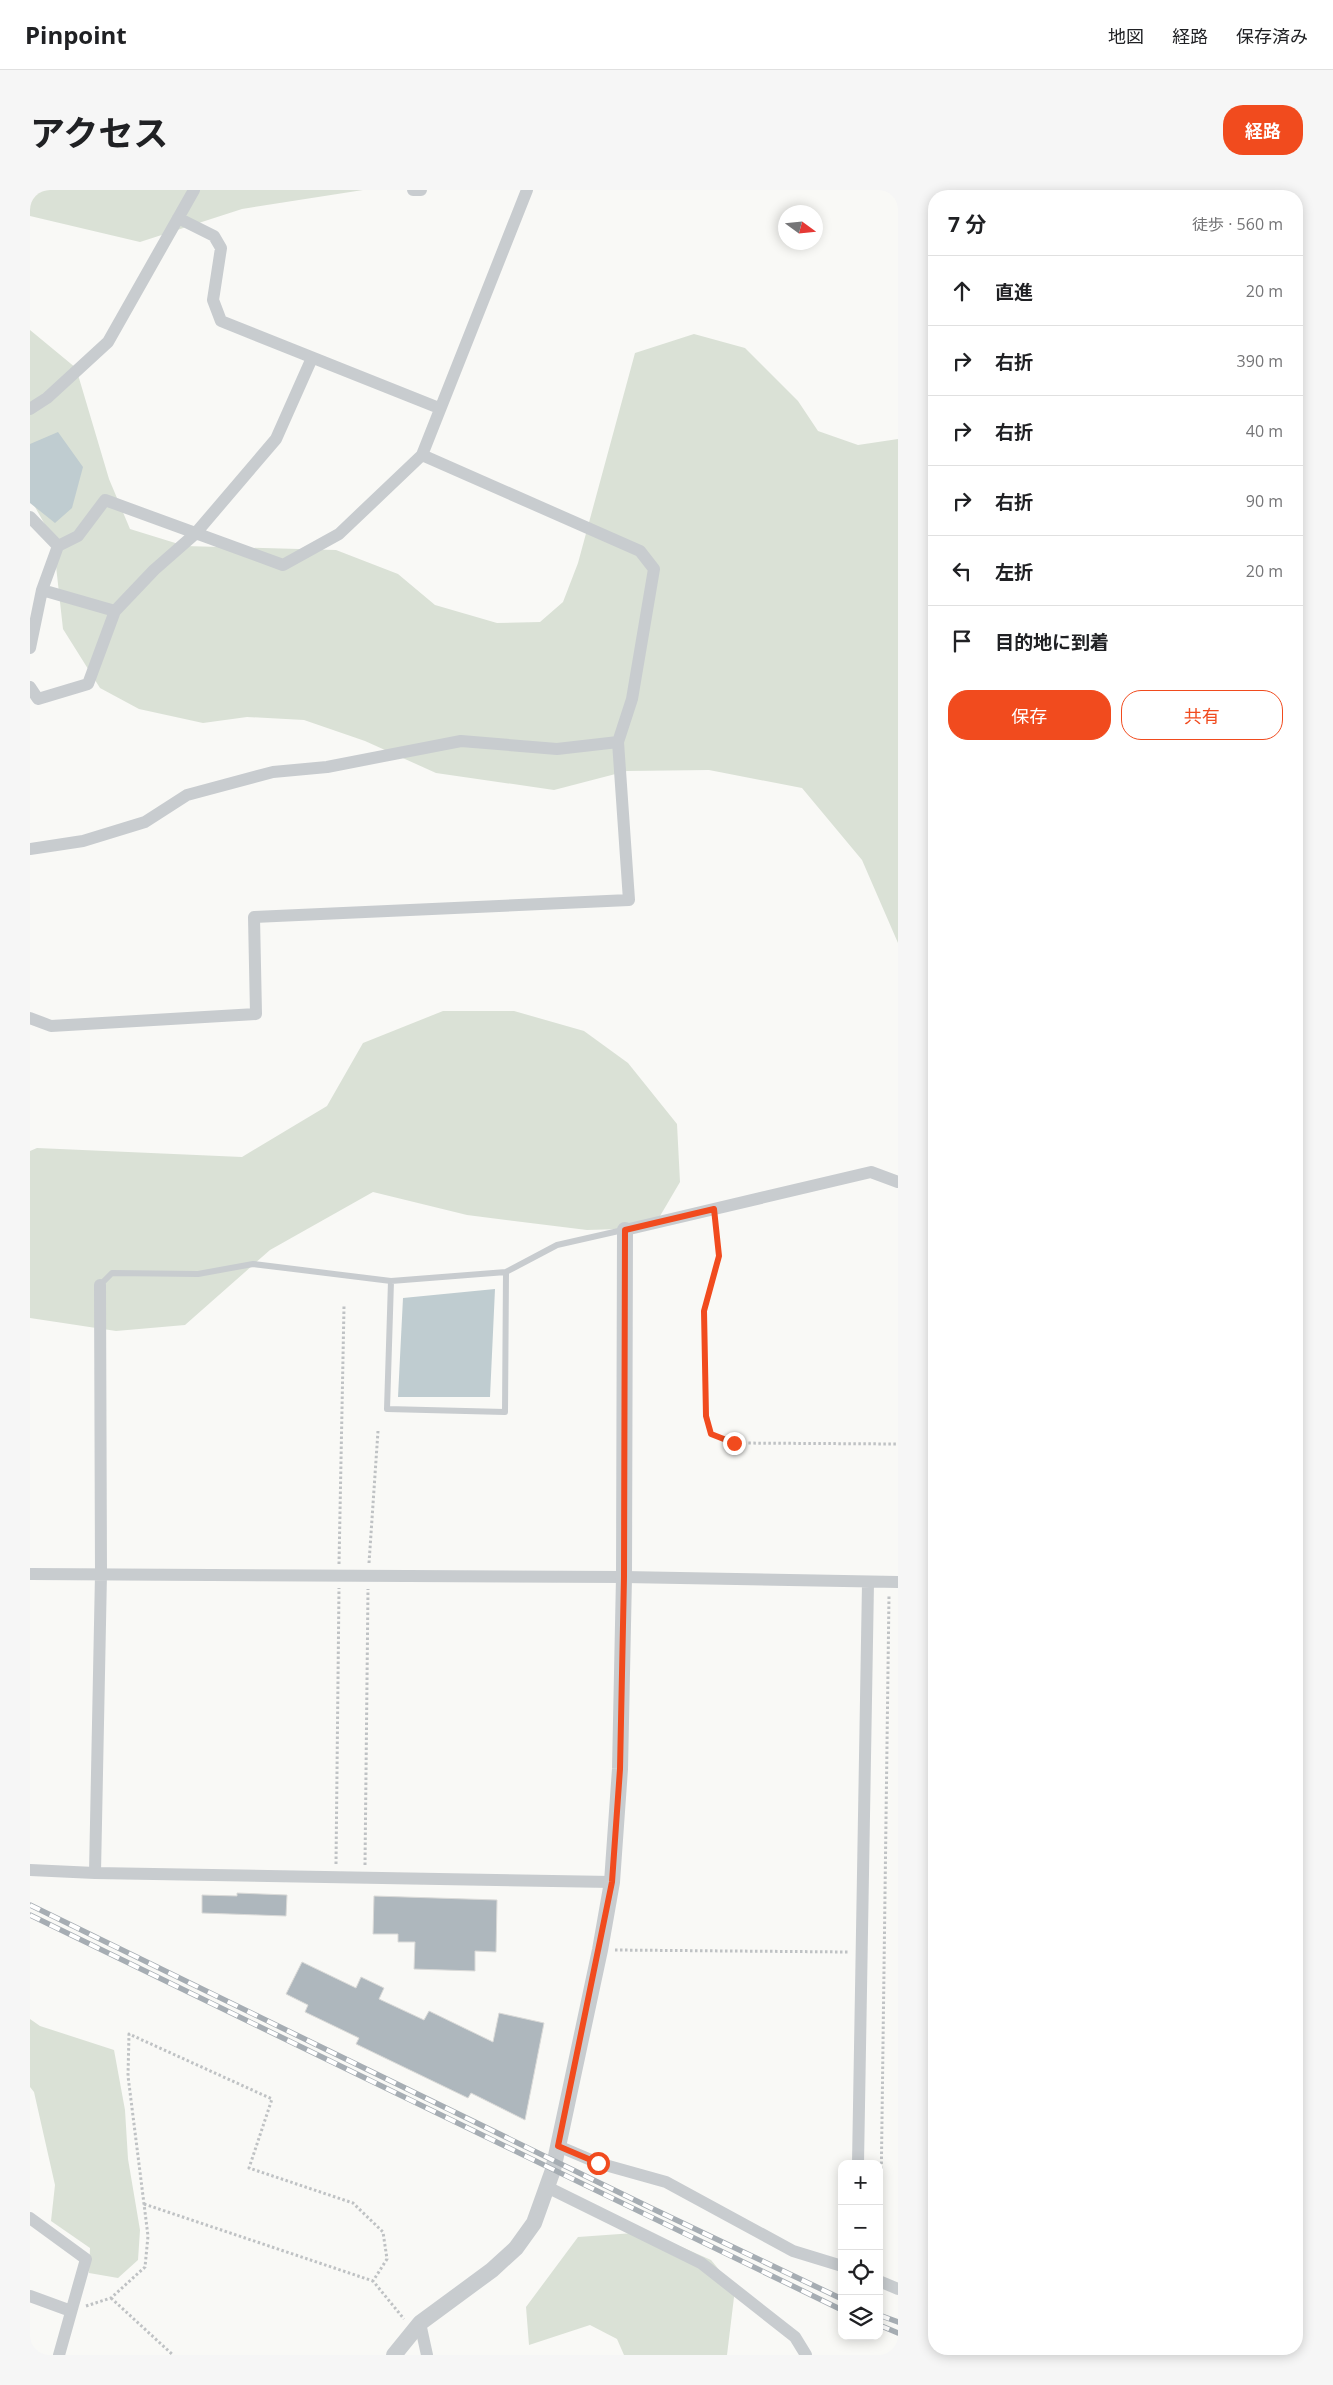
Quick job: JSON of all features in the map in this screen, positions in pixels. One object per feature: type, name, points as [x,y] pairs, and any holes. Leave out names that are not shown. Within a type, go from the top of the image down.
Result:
[{"type":"street","points":[[30,408],[60,386],[108,342],[194,190]]},
{"type":"street","points":[[413,190],[422,190]]},
{"type":"street","points":[[30,648],[42,590],[58,546],[78,536],[105,500],[284,565],[339,534],[422,455],[439,408],[527,190]]},
{"type":"street","points":[[178,218],[214,236],[221,248],[213,300],[221,321],[439,408]]},
{"type":"street","points":[[30,686],[38,699],[88,684],[115,611],[154,570],[195,534],[276,439],[312,358]]},
{"type":"street","points":[[30,1018],[51,1026],[256,1014],[254,917],[629,900],[618,742],[632,699],[654,569],[640,551],[422,455]]},
{"type":"street","points":[[30,517],[58,546]]},
{"type":"street","points":[[42,590],[115,611]]},
{"type":"street","points":[[30,849],[83,841],[145,822],[187,795],[272,772],[327,767],[461,742],[556,749],[618,742]]},
{"type":"street","points":[[394,2355],[417,2327],[492,2270],[516,2248],[534,2223],[547,2187],[558,2146],[600,1950],[612,1882],[620,1769],[624,1577],[625,1230],[871,1172],[898,1182]]},
{"type":"street","points":[[95,1873],[101,1574],[100,1285]]},
{"type":"street","points":[[30,1574],[624,1577],[894,1582]]},
{"type":"street","points":[[858,2160],[868,1582]]},
{"type":"street","points":[[30,1870],[95,1873],[612,1882]]},
{"type":"street","points":[[558,2146],[598,2163],[666,2182],[793,2251],[838,2265]]},
{"type":"street","points":[[547,2187],[701,2263],[795,2337],[806,2355]]},
{"type":"street","points":[[30,2218],[86,2259],[59,2355]]},
{"type":"street","points":[[883,2283],[898,2289]]},
{"type":"street","points":[[30,2296],[72,2311]]},
{"type":"street","points":[[417,2327],[427,2355]]},
{"type":"lane","points":[[100,1285],[112,1273],[198,1274],[253,1264],[391,1281],[506,1272],[558,1245],[625,1230]]},
{"type":"lane","points":[[391,1281],[387,1409],[505,1412],[506,1272]]},
{"type":"path","points":[[714,1209],[719,1256],[704,1311],[706,1416],[711,1434],[734,1443],[898,1444]]},
{"type":"path","points":[[336,1877],[344,1306]]},
{"type":"path","points":[[365,1878],[368,1576],[378,1431]]},
{"type":"path","points":[[880,2250],[894,1582]]},
{"type":"path","points":[[600,1950],[862,1952]]},
{"type":"path","points":[[72,2311],[111,2298],[144,2267],[148,2236],[128,2076],[129,2034],[272,2099],[249,2168],[353,2204],[383,2232],[387,2259],[373,2282]]},
{"type":"path","points":[[144,2204],[373,2282],[417,2327]]},
{"type":"path","points":[[111,2298],[173,2355]]},
{"type":"shaded area","points":[[30,190],[363,190],[242,209],[140,242],[30,216]]},
{"type":"shaded area","points":[[30,330],[76,368],[109,479],[130,529],[185,546],[336,550],[398,574],[435,605],[497,623],[540,622],[563,602],[578,563],[635,353],[694,334],[745,348],[798,401],[818,431],[858,445],[898,439],[898,943],[862,860],[802,788],[709,770],[627,771],[554,790],[436,773],[365,741],[304,720],[247,717],[203,723],[139,709],[100,688],[63,629],[53,539],[30,498]]},
{"type":"shaded area","points":[[58,432],[83,467],[72,508],[55,523],[30,503],[30,444]]},
{"type":"shaded area","points":[[443,1011],[514,1011],[584,1031],[628,1063],[677,1124],[680,1182],[653,1228],[587,1230],[467,1215],[373,1192],[270,1250],[185,1325],[116,1331],[30,1318],[30,1151],[37,1148],[242,1157],[327,1106],[363,1043]]},
{"type":"shaded area","points":[[495,1289],[490,1397],[398,1397],[403,1298]]},
{"type":"shaded area","points":[[30,2019],[40,2026],[114,2050],[125,2110],[128,2159],[140,2230],[138,2260],[118,2278],[89,2273],[90,2248],[51,2221],[55,2185],[34,2092],[30,2087]]},
{"type":"shaded area","points":[[648,2232],[711,2260],[735,2289],[727,2355],[624,2355],[617,2339],[590,2325],[529,2345],[526,2307],[578,2237]]},
{"type":"building","points":[[237,1893],[287,1895],[286,1916],[202,1913],[202,1895],[237,1896]]},
{"type":"building","points":[[374,1896],[497,1900],[496,1952],[475,1951],[475,1971],[414,1969],[415,1942],[398,1942],[398,1934],[373,1934]]},
{"type":"building","points":[[302,1962],[356,1988],[361,1977],[384,1988],[379,1999],[424,2020],[429,2011],[493,2042],[499,2013],[544,2023],[525,2120],[471,2093],[468,2098],[356,2044],[359,2038],[305,2012],[308,2005],[286,1994]]},
{"type":"railway","points":[[30,1905],[838,2297]]},
{"type":"railway","points":[[30,1915],[838,2308]]},
{"type":"railway","points":[[883,2316],[898,2322]]},
{"type":"railway","points":[[883,2327],[898,2333]]},
{"type":"route","points":[[598,2163],[558,2146],[600,1950],[612,1882],[620,1769],[624,1577],[625,1230],[714,1209],[719,1256],[704,1311],[706,1416],[711,1434],[734,1443]]}]
